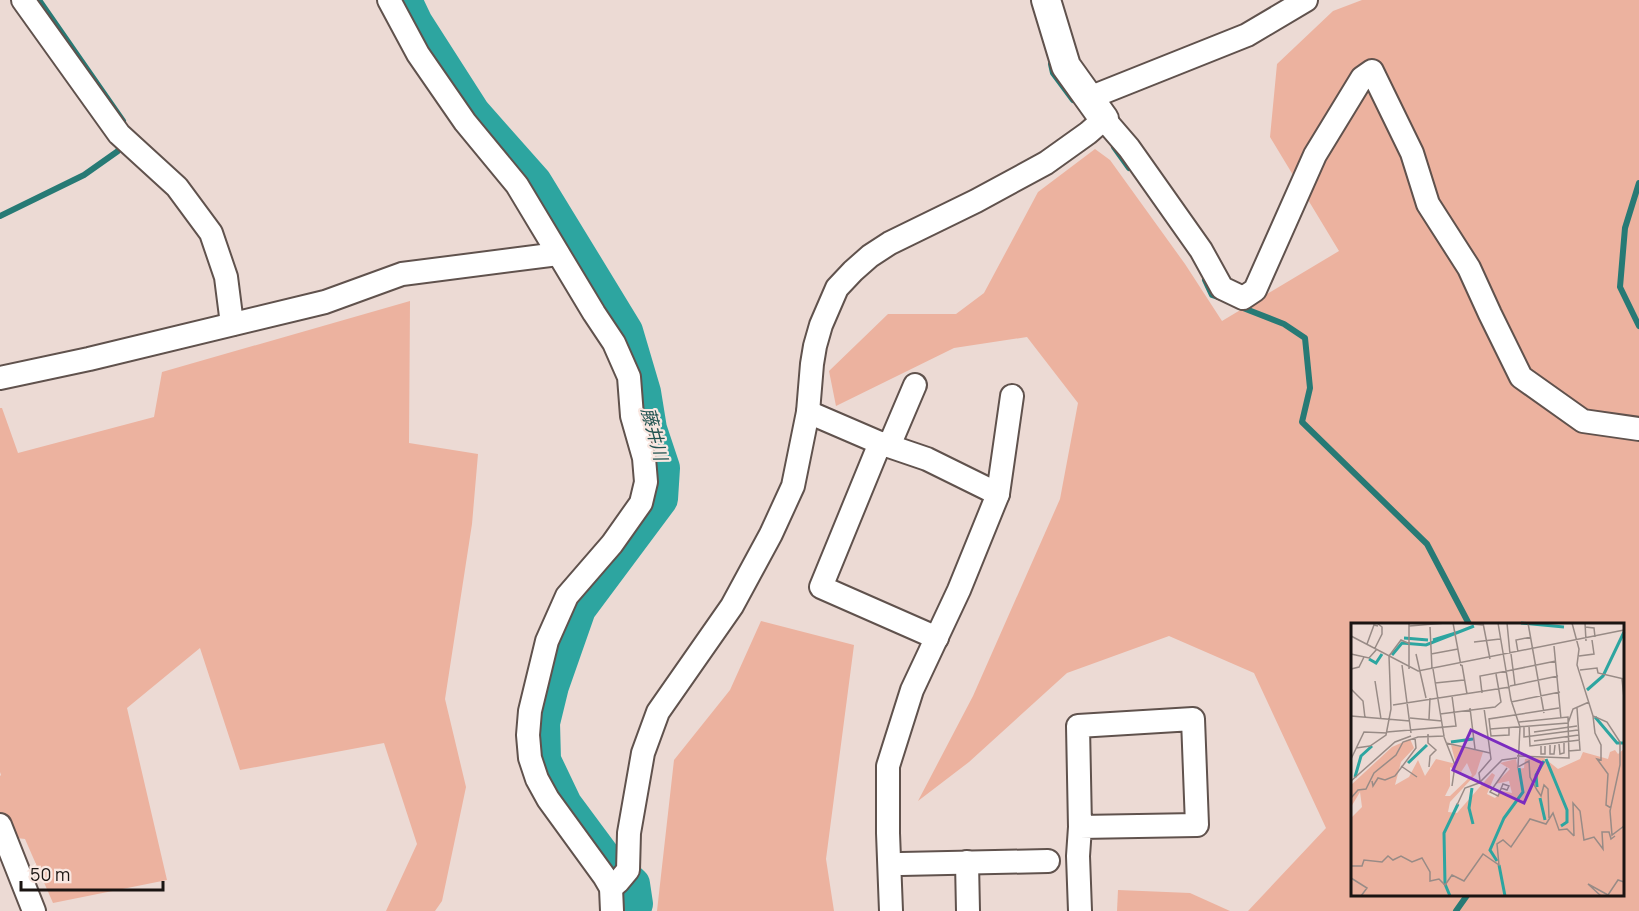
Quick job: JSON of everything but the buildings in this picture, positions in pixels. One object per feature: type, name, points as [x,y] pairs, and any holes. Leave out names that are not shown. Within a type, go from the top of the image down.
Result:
[{"type":"street","points":[[23,0],[124,138],[177,187],[211,233],[226,277],[232,324]]},
{"type":"street","points":[[389,0],[418,54],[465,122],[517,184],[614,343],[629,377],[632,416],[644,458],[646,482],[641,503],[612,544],[567,596],[547,641],[530,711],[528,735],[530,758],[537,779],[548,799],[604,876],[619,880]]},
{"type":"street","points":[[1046,0],[1066,66],[1096,109],[1130,148],[1202,250],[1222,288],[1243,298],[1255,290],[1315,154],[1362,78],[1372,71],[1412,153],[1428,204],[1469,268],[1521,377],[1583,421],[1639,429]]},
{"type":"street","points":[[612,911],[643,753],[658,712],[732,606],[771,534],[793,486],[808,412],[812,364],[821,325],[837,288],[870,256],[890,243],[976,201],[1046,163],[1088,133],[1096,109],[1247,35],[1306,0]]},
{"type":"street","points":[[0,378],[89,360],[325,302],[402,274],[558,254]]},
{"type":"street","points":[[915,385],[884,445],[821,587],[937,638]]},
{"type":"street","points":[[891,911],[888,766],[912,690],[959,590],[998,494],[1012,396]]},
{"type":"street","points":[[808,412],[884,445],[927,459],[998,494]]},
{"type":"street","points":[[1080,827],[1197,825],[1193,719],[1078,726],[1080,911]]},
{"type":"street","points":[[0,825],[34,911]]},
{"type":"street","points":[[901,864],[1048,861]]},
{"type":"street","points":[[967,862],[968,911]]},
{"type":"shaded area","points":[[1362,0],[1639,0],[1639,911],[1248,911],[1326,828],[1254,673],[1169,636],[1067,673],[969,762],[918,801],[973,696],[1060,499],[1078,403],[1027,337],[954,348],[836,406],[829,371],[888,314],[956,314],[984,293],[1038,192],[1095,149],[1110,160],[1185,264],[1222,321],[1339,251],[1270,137],[1277,64],[1333,11]]},
{"type":"shaded area","points":[[410,301],[409,443],[478,454],[472,524],[445,699],[466,787],[442,901],[435,911],[386,911],[417,844],[384,743],[240,770],[200,648],[127,708],[167,880],[53,903],[25,839],[0,836],[0,408],[2,408],[18,453],[154,417],[162,372]]},
{"type":"shaded area","points":[[761,621],[854,645],[826,859],[834,911],[657,911],[674,760],[730,690]]},
{"type":"shaded area","points":[[1118,890],[1190,893],[1230,911],[1117,911]]},
{"type":"waterway","points":[[39,0],[123,121]]},
{"type":"waterway","name":"藤井川","points":[[405,0],[416,23],[473,112],[535,182],[626,331],[644,392],[650,429],[663,468],[661,499],[579,609],[552,686],[543,723],[544,760],[565,804],[605,858],[633,884],[636,904],[633,911]]},
{"type":"waterway","points":[[1051,64],[1053,73],[1073,100]]},
{"type":"waterway","points":[[0,216],[84,175],[118,151],[121,143]]},
{"type":"waterway","points":[[1114,147],[1129,168]]},
{"type":"waterway","points":[[1639,183],[1625,228],[1620,287],[1639,326]]},
{"type":"waterway","points":[[1205,280],[1212,295],[1221,298]]},
{"type":"waterway","points":[[1238,306],[1284,324],[1305,338],[1310,388],[1302,422],[1427,544],[1468,623]]},
{"type":"waterway","points":[[1456,911],[1467,896]]}]
